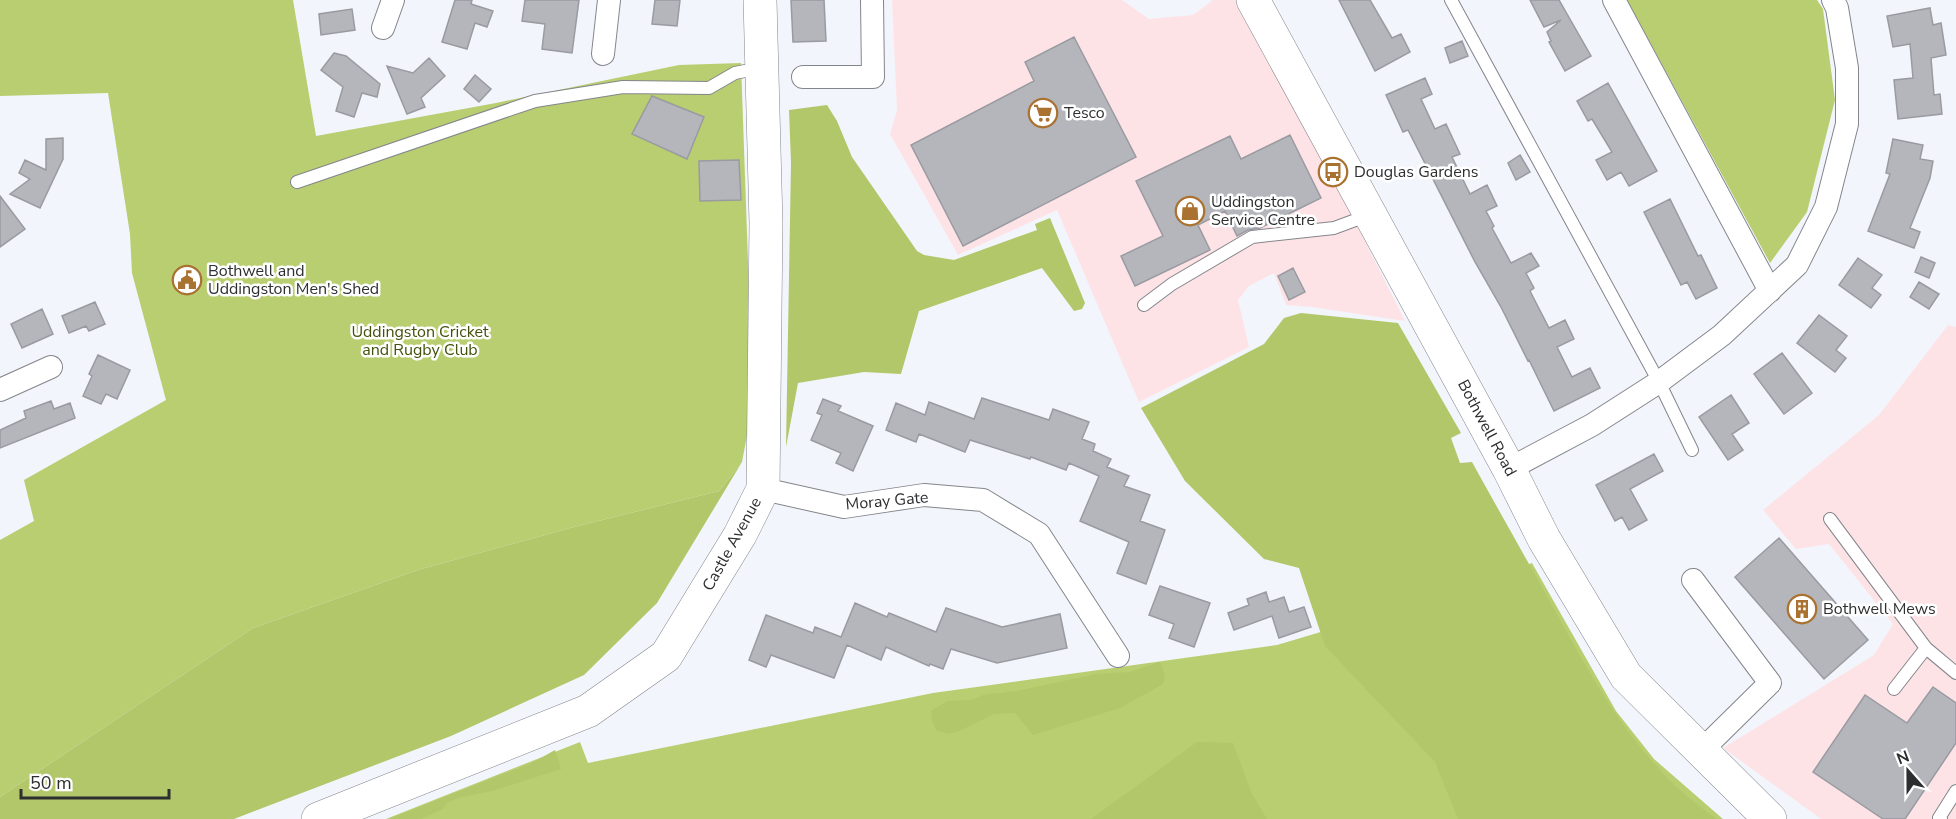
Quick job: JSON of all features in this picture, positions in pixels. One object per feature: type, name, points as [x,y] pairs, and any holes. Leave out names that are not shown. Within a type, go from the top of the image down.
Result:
[{"type":"street","points":[[383,28],[393,0]]},
{"type":"street","points":[[603,54],[609,0]]},
{"type":"street","name":"Castle Avenue","points":[[318,819],[588,711],[666,656],[740,535],[762,489],[766,223],[760,0]]},
{"type":"street","points":[[803,77],[873,77],[872,0]]},
{"type":"street","name":"Bothwell Road","points":[[1253,0],[1372,214],[1509,469],[1544,539],[1626,676],[1770,819]]},
{"type":"street","points":[[1614,0],[1770,291]]},
{"type":"street","points":[[1509,469],[1592,425],[1659,382],[1722,335],[1797,265],[1826,207],[1847,124],[1847,68],[1837,8],[1833,0]]},
{"type":"street","points":[[0,390],[51,367]]},
{"type":"street","name":"Moray Gate","points":[[762,489],[844,507],[924,495],[982,500],[1039,534],[1118,656]]},
{"type":"street","points":[[1693,580],[1770,683],[1701,751]]},
{"type":"lane","points":[[1451,0],[1659,382],[1692,450]]},
{"type":"lane","points":[[297,182],[535,101],[622,87],[709,88],[735,73],[761,68]]},
{"type":"lane","points":[[1144,305],[1172,284],[1252,237],[1334,228],[1372,214]]},
{"type":"lane","points":[[1830,519],[1926,648],[1956,673]]},
{"type":"lane","points":[[1894,689],[1926,648]]},
{"type":"lane","points":[[1941,819],[1939,818],[1956,791]]},
{"type":"shaded area","points":[[892,0],[1122,0],[1149,19],[1193,15],[1213,0],[1239,0],[1262,37],[1405,321],[1286,305],[1274,273],[1249,286],[1238,300],[1249,347],[1139,402],[1057,210],[958,255],[890,134],[897,110]]},
{"type":"shaded area","points":[[1948,325],[1956,327],[1956,819],[1821,819],[1723,748],[1874,655],[1893,624],[1829,544],[1796,549],[1763,510],[1879,415]]},
{"type":"green space","name":"Uddingston Cricket and Rugby Club","points":[[0,0],[293,0],[316,136],[496,103],[679,65],[741,63],[753,404],[742,462],[719,491],[570,528],[418,570],[253,628],[0,797],[0,540],[34,521],[24,480],[166,400],[132,273],[130,234],[108,93],[0,96]]},
{"type":"green space","points":[[1627,0],[1817,0],[1823,9],[1835,100],[1807,212],[1770,263]]},
{"type":"green space","points":[[827,105],[837,121],[852,157],[917,251],[924,255],[954,260],[1037,230],[1035,224],[1050,218],[1085,303],[1082,309],[1074,311],[1042,268],[919,311],[901,374],[864,372],[798,383],[786,447],[791,163],[789,110]]},
{"type":"green space","points":[[1301,313],[1398,323],[1461,433],[1451,438],[1460,463],[1472,462],[1570,639],[1605,697],[1643,751],[1665,776],[1717,819],[1458,819],[1435,762],[1325,646],[1299,568],[1264,559],[1185,481],[1141,408],[1264,344],[1284,318]]},
{"type":"green space","points":[[742,462],[657,603],[584,675],[451,736],[234,819],[0,819],[0,797],[253,628],[418,570],[570,528],[719,491]]},
{"type":"green space","points":[[1532,563],[1616,711],[1654,759],[1723,819],[386,819],[580,742],[588,763],[933,693],[1277,645],[1381,614]]},
{"type":"green space","points":[[1160,662],[1165,675],[1163,684],[1120,708],[1033,735],[1015,713],[994,714],[957,732],[947,734],[936,730],[932,720],[931,711],[947,701],[972,700],[983,695],[1017,691],[1096,674],[1130,672]]},
{"type":"green space","points":[[1197,742],[1233,743],[1251,792],[1267,819],[1091,819]]},
{"type":"green space","points":[[555,750],[561,769],[492,791],[457,798],[447,803],[443,809],[421,819],[389,819],[532,763]]},
{"type":"building","points":[[455,0],[472,0],[471,4],[493,11],[487,27],[475,23],[467,49],[442,42]]},
{"type":"building","points":[[525,0],[579,0],[572,53],[542,49],[545,24],[522,21]]},
{"type":"building","points":[[655,0],[680,0],[677,26],[652,24]]},
{"type":"building","points":[[791,0],[824,0],[826,41],[793,42]]},
{"type":"building","points":[[1339,0],[1370,0],[1392,38],[1401,34],[1410,52],[1375,71]]},
{"type":"building","points":[[1530,0],[1559,0],[1591,56],[1565,71],[1549,42],[1551,41],[1547,32],[1561,20],[1544,27]]},
{"type":"building","points":[[1930,8],[1933,25],[1941,23],[1946,55],[1931,58],[1934,95],[1940,94],[1942,114],[1898,119],[1894,80],[1913,78],[1910,44],[1893,47],[1887,16]]},
{"type":"building","points":[[352,9],[355,30],[321,35],[319,14]]},
{"type":"building","name":"Tesco","points":[[1074,37],[1136,157],[963,246],[911,145],[1034,81],[1025,62]]},
{"type":"building","points":[[1462,41],[1468,56],[1450,63],[1445,48]]},
{"type":"building","points":[[334,53],[346,56],[380,84],[377,97],[362,93],[354,117],[336,111],[343,87],[321,70]]},
{"type":"building","points":[[429,58],[445,76],[421,98],[425,107],[407,114],[387,66],[413,73]]},
{"type":"building","points":[[475,75],[491,89],[479,102],[464,89]]},
{"type":"building","points":[[1425,78],[1432,94],[1421,99],[1435,129],[1446,124],[1460,154],[1452,157],[1470,194],[1487,185],[1497,206],[1486,211],[1494,226],[1492,228],[1511,263],[1531,253],[1539,266],[1526,273],[1534,288],[1530,291],[1549,328],[1565,320],[1574,339],[1557,347],[1572,377],[1590,368],[1600,388],[1554,411],[1408,130],[1403,132],[1386,95]]},
{"type":"building","points":[[1608,83],[1657,171],[1629,186],[1621,172],[1607,180],[1596,160],[1612,152],[1592,119],[1588,121],[1577,101]]},
{"type":"building","points":[[652,96],[704,117],[687,159],[632,134]]},
{"type":"building","points":[[1290,135],[1321,198],[1260,228],[1248,230],[1237,236],[1225,211],[1198,225],[1210,250],[1135,286],[1121,256],[1163,236],[1136,181],[1230,136],[1241,159]]},
{"type":"building","points":[[63,138],[63,159],[40,208],[10,194],[30,179],[19,173],[25,160],[46,170],[46,139]]},
{"type":"building","points":[[1893,139],[1923,145],[1920,159],[1933,161],[1930,178],[1910,228],[1920,232],[1914,248],[1868,231],[1890,174],[1886,173]]},
{"type":"building","points":[[1520,155],[1530,172],[1516,180],[1508,163]]},
{"type":"building","points":[[739,160],[741,200],[700,201],[699,161]]},
{"type":"building","points":[[0,196],[25,229],[0,247]]},
{"type":"building","points":[[1670,199],[1698,256],[1701,255],[1717,288],[1696,299],[1687,282],[1681,285],[1644,212]]},
{"type":"building","points":[[1921,257],[1935,263],[1929,278],[1915,272]]},
{"type":"building","points":[[1858,258],[1882,275],[1872,288],[1881,295],[1871,308],[1839,285]]},
{"type":"building","points":[[1293,268],[1305,292],[1289,300],[1278,276]]},
{"type":"building","points":[[1919,282],[1939,294],[1929,309],[1910,297]]},
{"type":"building","points":[[95,302],[105,324],[89,331],[86,326],[69,333],[62,316]]},
{"type":"building","points":[[42,309],[53,334],[22,348],[11,324]]},
{"type":"building","points":[[1819,315],[1847,336],[1836,350],[1846,358],[1835,372],[1797,343]]},
{"type":"building","points":[[1782,353],[1812,393],[1784,414],[1754,374]]},
{"type":"building","points":[[98,355],[130,370],[117,399],[106,394],[101,404],[83,396],[92,376],[89,374]]},
{"type":"building","points":[[1731,395],[1749,423],[1732,434],[1743,450],[1728,460],[1699,417]]},
{"type":"building","points":[[982,398],[1049,420],[1053,409],[1089,422],[1082,439],[1095,444],[1093,451],[1111,459],[1107,467],[1129,476],[1124,486],[1150,495],[1140,521],[1165,530],[1146,584],[1117,573],[1129,542],[1080,521],[1099,476],[1069,463],[1066,470],[1031,457],[1030,459],[970,440],[965,452],[919,434],[916,442],[886,430],[896,403],[925,415],[929,402],[974,419]]},
{"type":"building","points":[[823,399],[841,406],[838,411],[873,426],[853,471],[836,463],[841,453],[811,440],[822,415],[817,413]]},
{"type":"building","points":[[51,401],[54,409],[70,403],[75,418],[0,448],[0,430],[26,418],[24,411]]},
{"type":"building","points":[[1654,454],[1663,471],[1630,489],[1647,520],[1629,530],[1622,517],[1615,521],[1596,485]]},
{"type":"building","name":"Bothwell Mews","points":[[1779,538],[1868,640],[1824,679],[1735,577]]},
{"type":"building","points":[[1160,586],[1210,603],[1194,647],[1169,638],[1174,624],[1149,615]]},
{"type":"building","points":[[1266,592],[1269,602],[1284,597],[1289,612],[1304,607],[1311,627],[1279,638],[1272,616],[1234,630],[1228,613],[1249,605],[1247,599]]},
{"type":"building","points":[[855,603],[887,617],[889,613],[936,632],[946,608],[1002,627],[1060,614],[1067,648],[997,663],[951,649],[943,669],[930,664],[929,666],[886,647],[881,660],[847,645],[834,678],[771,655],[766,667],[749,660],[766,615],[813,633],[815,627],[841,637]]},
{"type":"building","points":[[1933,687],[1956,703],[1956,743],[1905,819],[1883,819],[1813,772],[1865,695],[1907,723]]},
{"type":"place","name":"Tesco","points":[[1043,113]]},
{"type":"place","name":"Douglas Gardens","points":[[1333,172]]},
{"type":"place","name":"Uddingston Service Centre","points":[[1190,211]]},
{"type":"place","name":"Bothwell and Uddingston Men's Shed","points":[[187,280]]},
{"type":"place","name":"Bothwell Mews","points":[[1802,609]]}]
